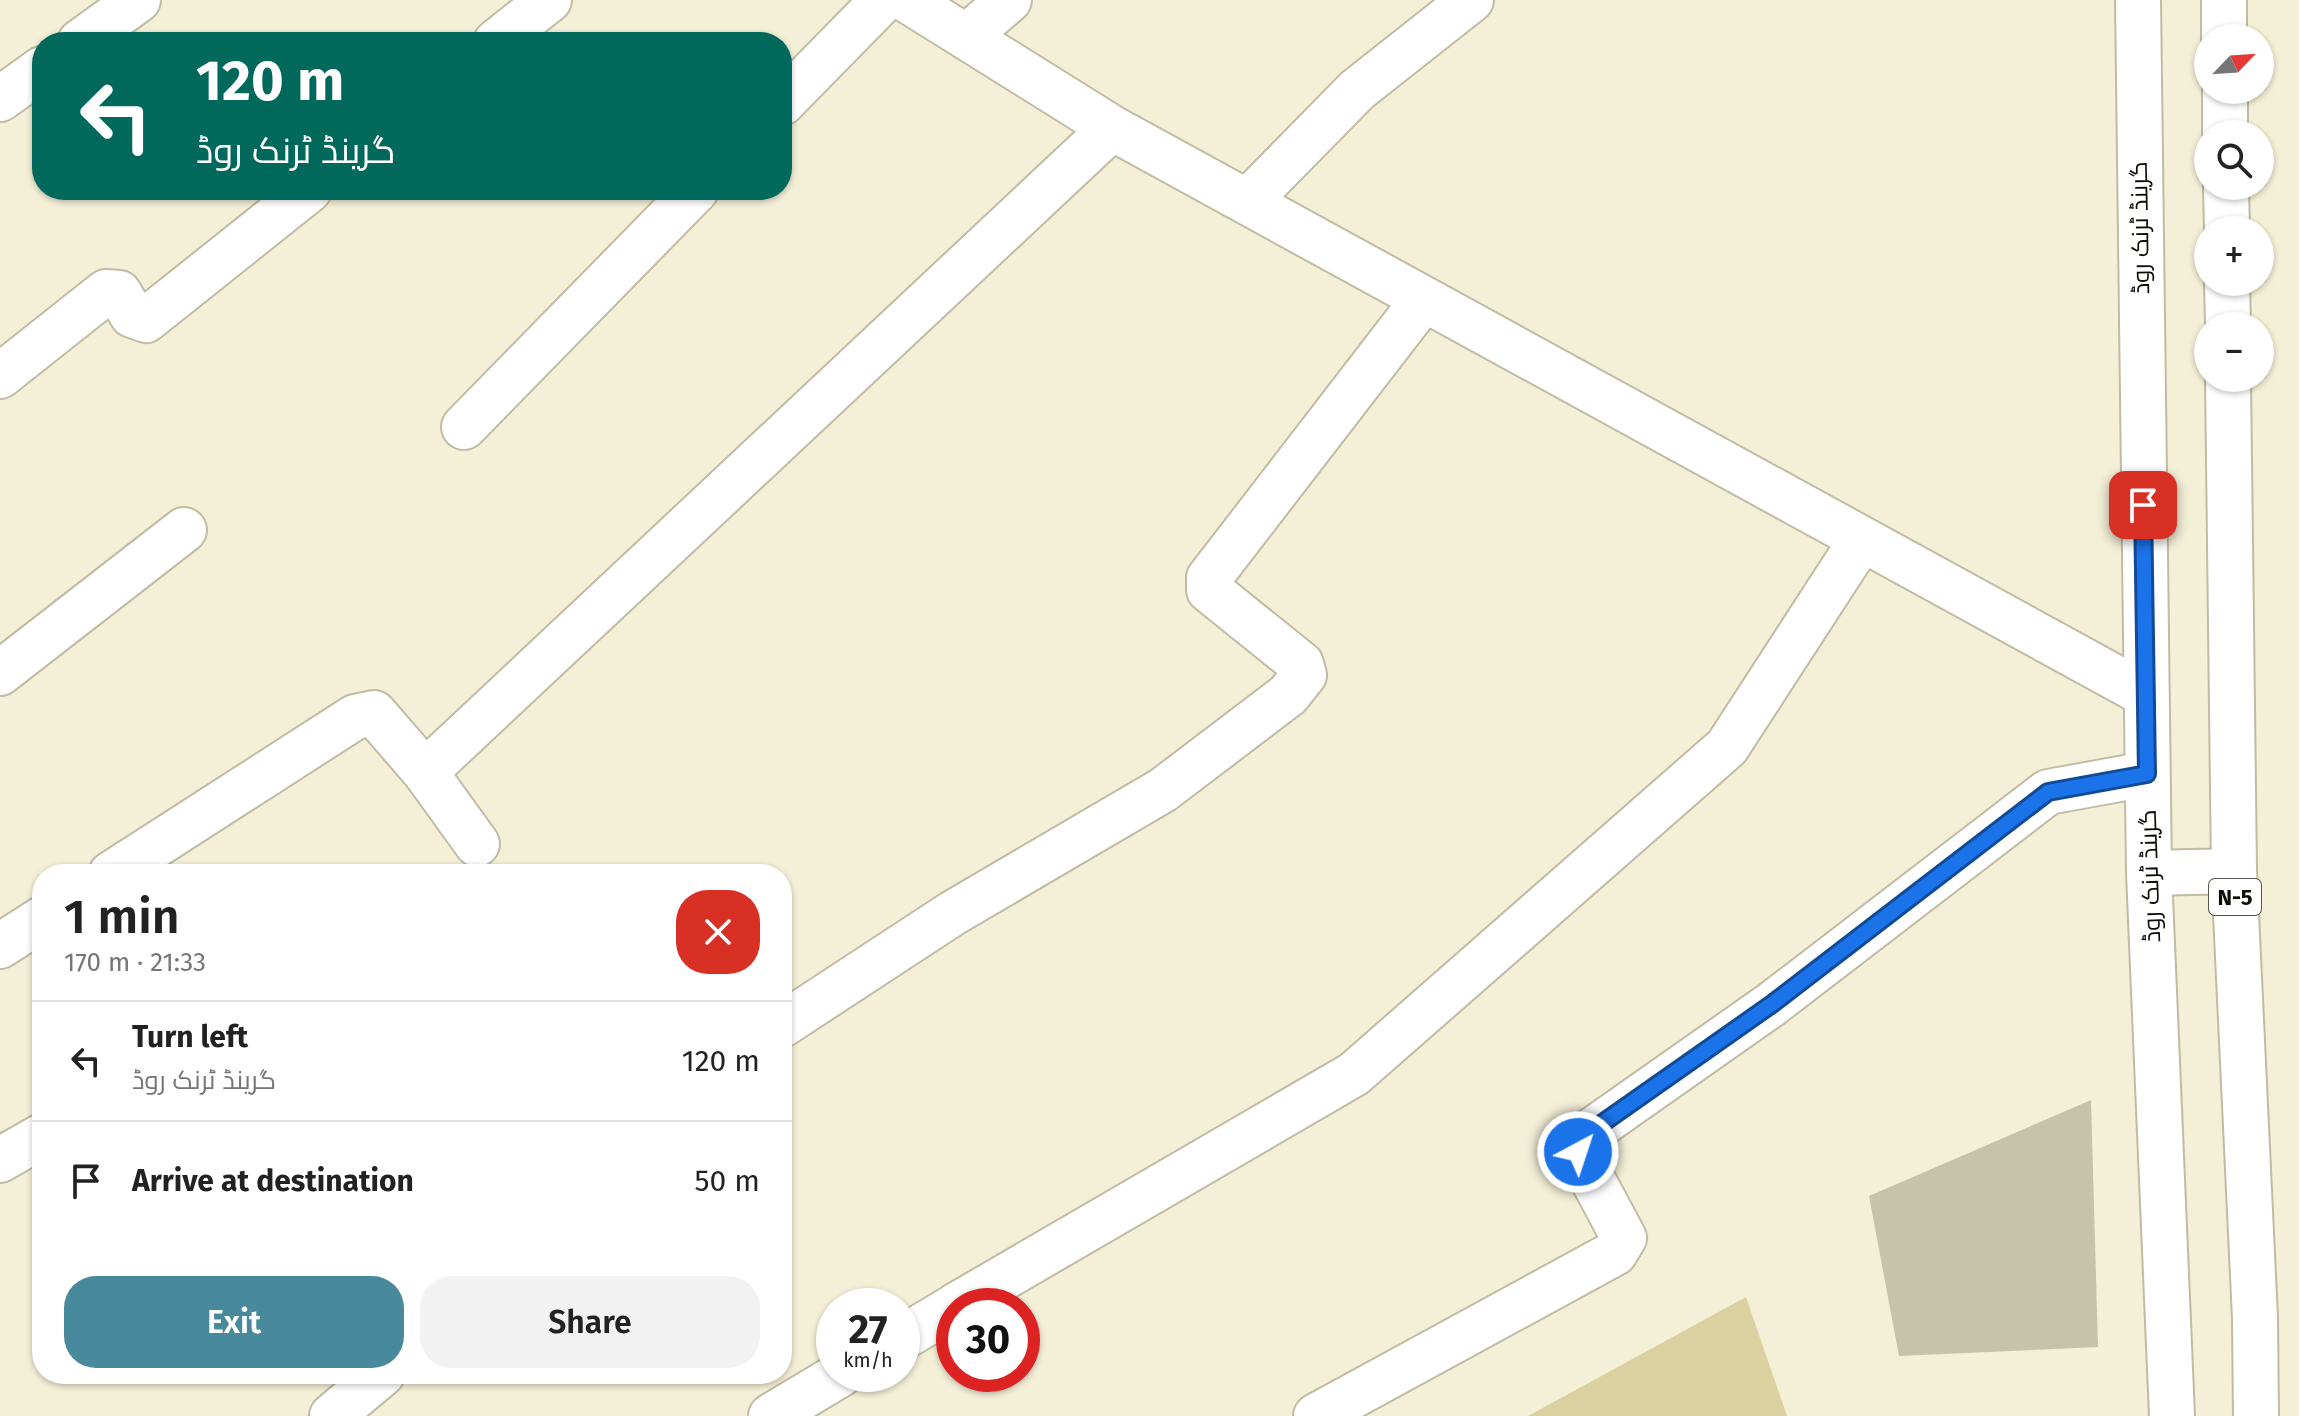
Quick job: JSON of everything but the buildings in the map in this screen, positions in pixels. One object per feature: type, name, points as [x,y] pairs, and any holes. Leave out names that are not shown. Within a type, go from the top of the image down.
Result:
[{"type":"main road","points":[[94,32],[138,0]]},
{"type":"main road","points":[[509,32],[549,0]]},
{"type":"main road","points":[[792,93],[883,0]]},
{"type":"main road","points":[[907,0],[1112,128],[2145,694]]},
{"type":"main road","points":[[966,37],[1009,0]]},
{"type":"main road","points":[[1247,202],[1357,90],[1471,0]]},
{"type":"main road","name":"گرینڈ ٹرنک روڈ","points":[[2138,0],[2149,873],[2172,1416]]},
{"type":"main road","points":[[2224,0],[2224,24]]},
{"type":"main road","points":[[0,99],[32,76]]},
{"type":"main road","points":[[425,772],[1112,128]]},
{"type":"main road","points":[[0,376],[106,292],[119,293],[132,315],[146,320],[296,200]]},
{"type":"main road","points":[[464,427],[686,200]]},
{"type":"main road","points":[[792,1018],[953,913],[1163,790],[1288,695],[1304,675],[1301,664],[1209,590],[1209,578],[1424,299]]},
{"type":"main road","name":"N-5","points":[[2228,392],[2234,871],[2255,1318],[2256,1416]]},
{"type":"main road","points":[[0,673],[184,530]]},
{"type":"main road","points":[[985,1288],[1354,1074],[1727,747],[1862,539]]},
{"type":"main road","points":[[127,864],[355,717],[374,713],[425,772],[477,844]]},
{"type":"main road","points":[[1316,1416],[1615,1253],[1624,1238],[1578,1152],[1587,1134],[1772,1004],[2048,792],[2147,774]]},
{"type":"main road","points":[[2149,873],[2234,871]]},
{"type":"main road","points":[[0,946],[32,925]]},
{"type":"main road","points":[[0,1160],[32,1142]]},
{"type":"main road","points":[[332,1416],[370,1384]]},
{"type":"main road","points":[[771,1416],[816,1389]]},
{"type":"shaded area","points":[[1746,1297],[1787,1416],[1528,1416]]},
{"type":"route","points":[[1578,1152],[1587,1134],[1772,1004],[2048,792],[2147,774],[2143,505]]}]
